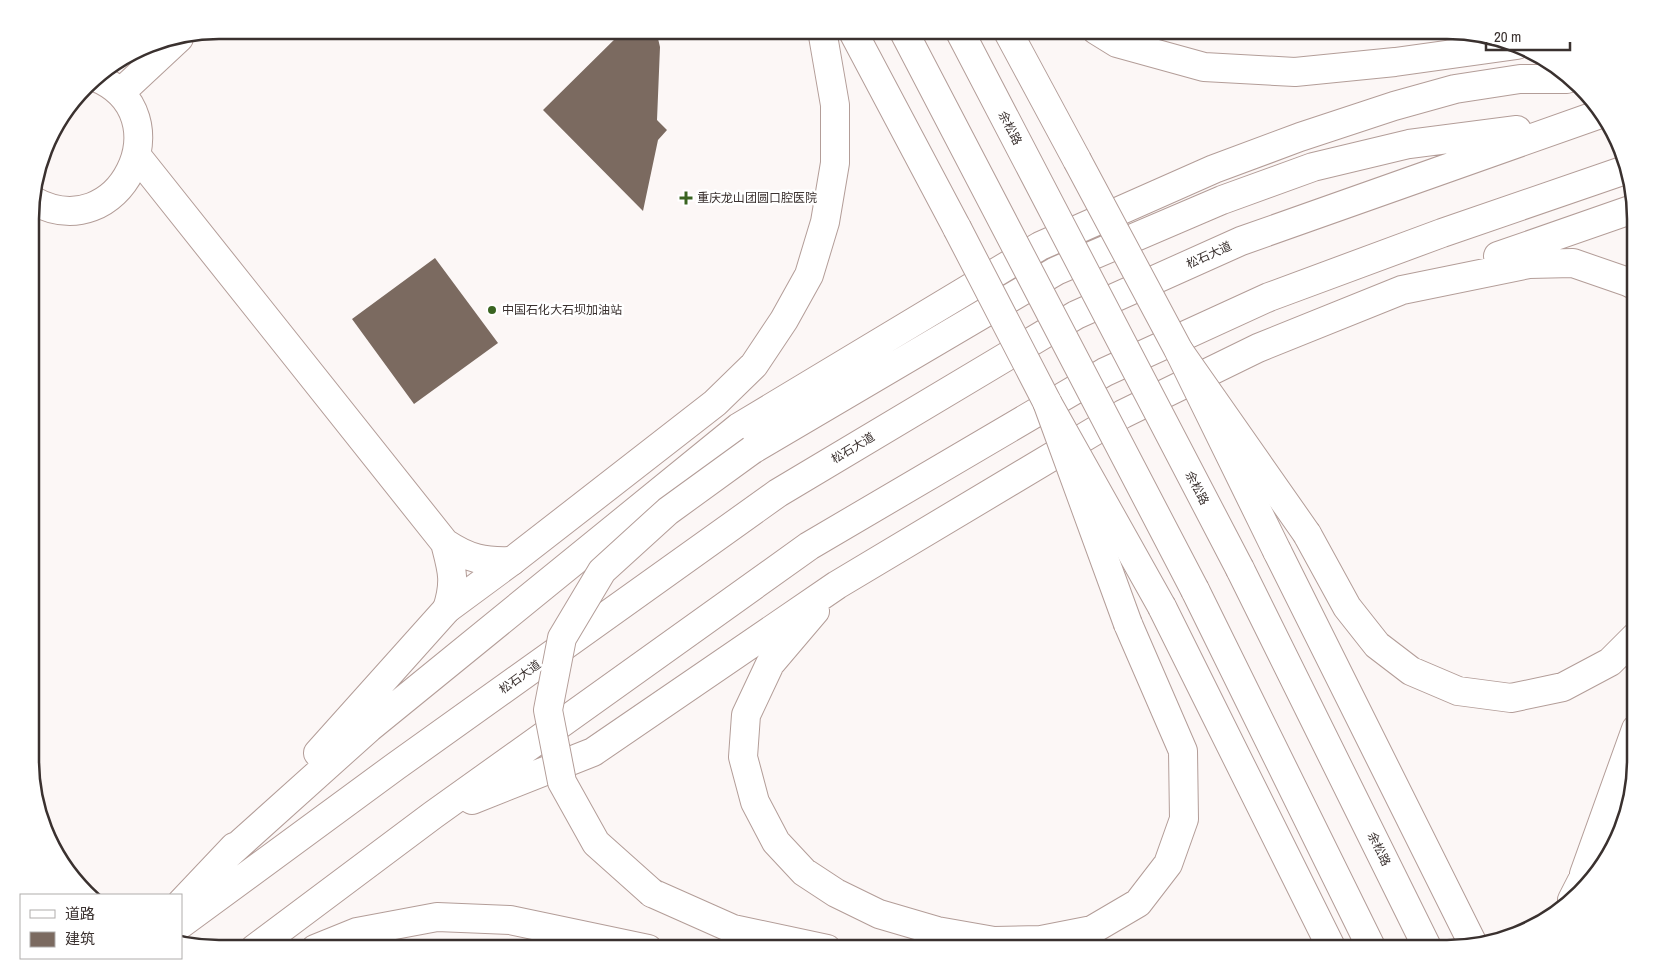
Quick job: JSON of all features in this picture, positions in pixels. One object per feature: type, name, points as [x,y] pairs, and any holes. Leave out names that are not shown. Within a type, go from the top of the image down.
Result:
[{"type":"main road","points":[[182,902],[222,860],[447,609],[715,403],[754,366],[784,320],[809,275],[825,222],[835,164],[835,105],[824,39]]},
{"type":"main road","points":[[857,39],[1047,402],[1162,607],[1328,940]]},
{"type":"main road","points":[[908,39],[1195,590],[1368,940]]},
{"type":"main road","name":"余松路","points":[[964,39],[1240,569],[1424,940]]},
{"type":"main road","points":[[1012,39],[1180,351],[1277,551],[1470,939]]},
{"type":"main road","points":[[1111,39],[1117,43],[1204,67],[1295,72],[1395,62],[1502,47]]},
{"type":"main road","points":[[120,93],[170,46]]},
{"type":"main road","points":[[222,860],[369,728],[739,426],[1040,246],[1214,169],[1394,106],[1455,89],[1520,79],[1561,79]]},
{"type":"main road","points":[[39,204],[44,207],[68,211],[91,207],[112,196],[128,178],[137,156],[138,132],[134,112],[120,93],[104,80]]},
{"type":"main road","name":"松石大道","points":[[182,923],[396,766],[778,492],[1076,316],[1240,241],[1595,116]]},
{"type":"main road","points":[[782,940],[733,930],[652,893],[596,843],[562,782],[548,710],[562,638],[602,571],[668,511],[752,450],[1056,272],[1222,200],[1313,167],[1409,144],[1573,123]]},
{"type":"main road","points":[[137,156],[445,543],[460,553],[473,558],[491,562],[512,560]]},
{"type":"main road","points":[[266,940],[433,815],[810,546],[1105,372],[1269,297],[1442,233],[1621,171]]},
{"type":"main road","points":[[433,815],[593,752],[837,585],[1123,414],[1258,348],[1402,290],[1627,211]]},
{"type":"main road","points":[[1402,290],[1529,264],[1573,263],[1627,282]]},
{"type":"main road","points":[[1180,351],[1307,534],[1347,607],[1377,645],[1411,671],[1458,691],[1511,698],[1563,687],[1610,662],[1627,645]]},
{"type":"main road","points":[[837,585],[770,664],[746,715],[743,757],[755,802],[776,842],[804,872],[836,894],[878,914],[937,931],[994,940],[1041,940],[1092,930],[1138,903],[1168,864],[1184,819],[1183,751],[1128,624],[1047,402]]},
{"type":"main road","points":[[445,543],[454,577],[447,609]]},
{"type":"main road","points":[[1584,874],[1627,754]]},
{"type":"main road","points":[[1581,881],[1620,809]]},
{"type":"main road","points":[[338,940],[357,932],[437,917],[510,920],[605,940]]},
{"type":"building","points":[[615,39],[658,39],[660,47],[657,120],[667,130],[658,140],[643,211],[543,110]]},
{"type":"building","points":[[435,258],[498,343],[414,404],[352,319]]},
{"type":"place","name":"重庆龙山团圆口腔医院","points":[[686,198]]},
{"type":"place","name":"中国石化大石坝加油站","points":[[492,310]]}]
